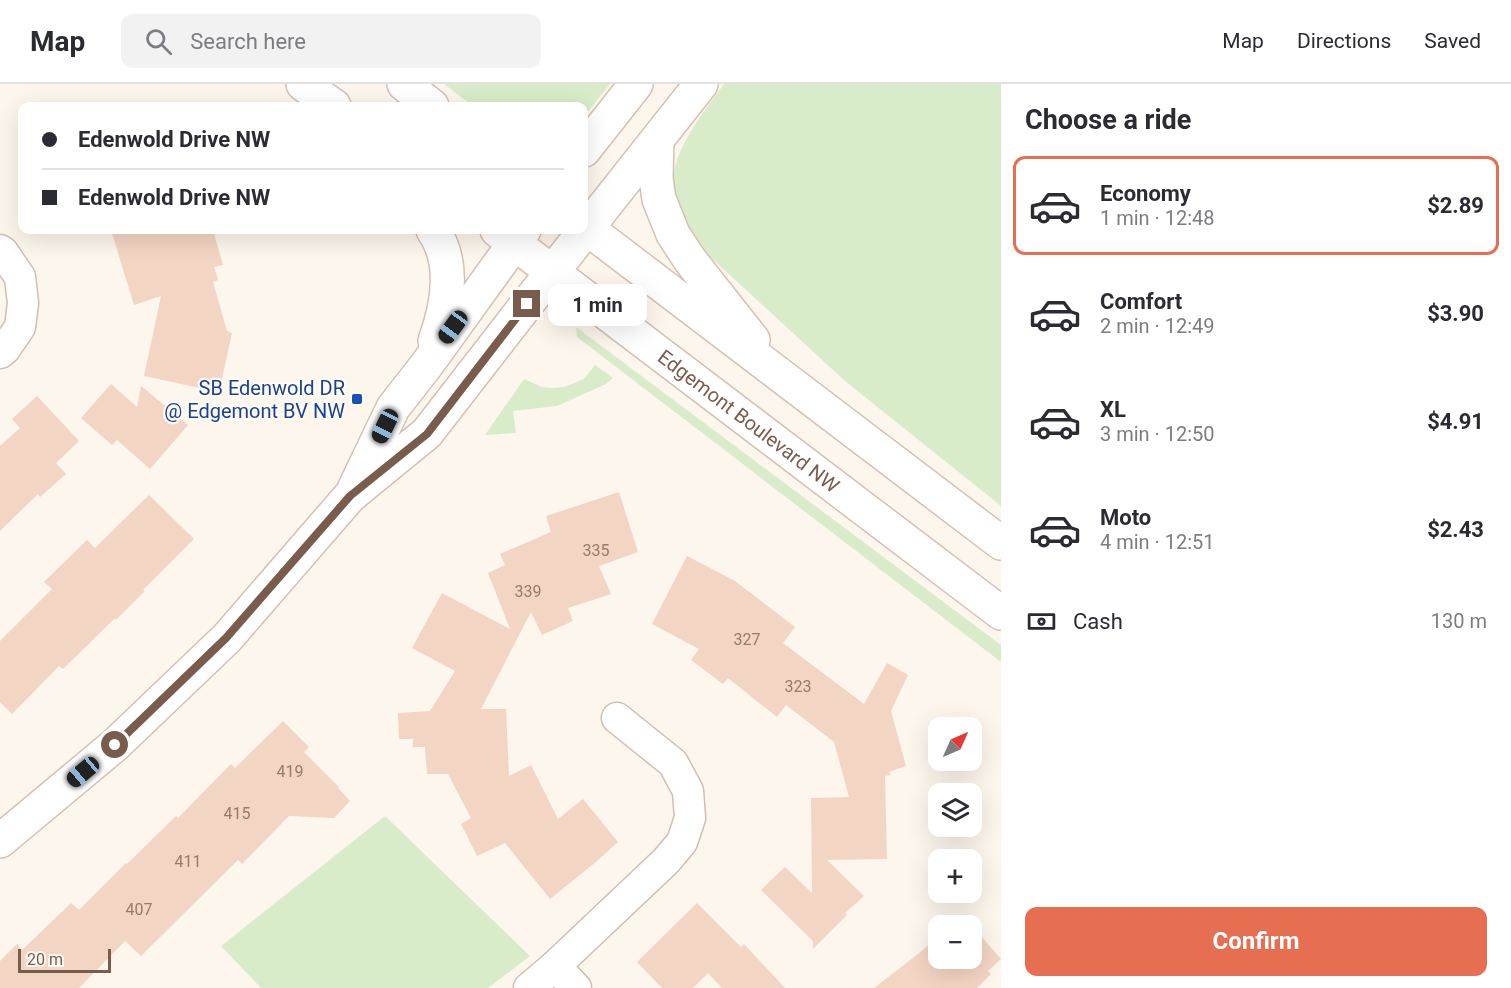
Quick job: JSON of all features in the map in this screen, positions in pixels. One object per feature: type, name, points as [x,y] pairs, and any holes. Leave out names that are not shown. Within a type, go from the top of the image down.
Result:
[{"type":"main road","points":[[303,84],[328,102]]},
{"type":"main road","points":[[404,84],[427,102]]},
{"type":"main road","points":[[588,145],[636,84]]},
{"type":"main road","points":[[588,223],[701,84]]},
{"type":"main road","points":[[657,140],[656,178],[659,199],[673,234],[690,260],[783,378]]},
{"type":"main road","points":[[588,229],[1001,543]]},
{"type":"main road","points":[[428,363],[443,319],[447,296],[447,265],[436,234]]},
{"type":"main road","points":[[350,496],[393,408],[428,363],[512,234]]},
{"type":"main road","name":"Edgemont Boulevard NW","points":[[512,234],[552,272],[1001,614]]},
{"type":"main road","points":[[0,841],[115,745],[226,638],[350,496],[427,434],[580,234]]},
{"type":"street","points":[[0,250],[20,278],[23,303],[20,327],[0,353]]},
{"type":"street","points":[[529,988],[666,861],[682,842],[690,818],[688,791],[673,763],[617,718]]},
{"type":"street","points":[[555,966],[576,988]]},
{"type":"green space","points":[[444,84],[610,84],[588,112],[588,102],[468,102]]},
{"type":"green space","points":[[724,84],[1001,84],[1001,506],[845,381],[706,253],[694,235],[675,195],[676,162],[687,138]]},
{"type":"green space","points":[[576,327],[1001,645],[1001,662],[577,337]]},
{"type":"green space","points":[[595,365],[613,378],[606,384],[557,406],[513,411],[516,433],[485,435],[524,379],[542,387],[564,387],[584,379]]},
{"type":"green space","points":[[385,816],[530,956],[488,988],[261,988],[221,946]]},
{"type":"building","points":[[112,234],[214,234],[223,265],[214,267],[218,280],[213,282],[227,331],[232,333],[219,392],[144,376],[161,296],[134,305]]},
{"type":"building","points":[[111,384],[137,407],[141,386],[188,425],[150,469],[117,440],[112,445],[81,418]]},
{"type":"building","points":[[37,396],[79,441],[56,463],[66,474],[40,497],[38,494],[0,531],[0,446],[20,428],[12,419]]},
{"type":"building","points":[[619,492],[638,552],[599,566],[611,594],[568,608],[573,621],[542,635],[531,612],[481,709],[506,709],[509,776],[531,765],[558,819],[583,799],[618,842],[550,899],[505,843],[477,856],[461,824],[471,818],[448,774],[427,774],[425,747],[413,747],[413,739],[399,739],[398,713],[430,711],[455,671],[412,648],[442,593],[510,629],[488,573],[505,565],[500,554],[551,532],[546,516]]},
{"type":"building","points":[[149,495],[194,539],[116,620],[115,618],[63,669],[59,666],[12,714],[0,702],[0,641],[52,589],[44,582],[87,540],[95,548]]},
{"type":"building","points":[[687,556],[735,581],[795,627],[783,643],[864,704],[887,663],[908,675],[891,711],[906,766],[889,772],[891,775],[885,776],[887,859],[827,860],[864,896],[845,913],[847,915],[813,949],[813,941],[761,890],[785,867],[812,893],[811,798],[849,797],[834,742],[786,705],[777,717],[728,678],[723,684],[691,660],[699,649],[652,624]]},
{"type":"building","points":[[283,721],[309,747],[304,752],[350,801],[334,818],[289,816],[242,864],[238,860],[141,956],[125,941],[79,988],[0,988],[0,961],[17,944],[22,950],[71,903],[79,910],[176,816],[178,818],[231,764],[235,768]]},
{"type":"building","points":[[697,903],[741,947],[744,944],[785,988],[722,988],[708,973],[693,988],[662,988],[637,962]]},
{"type":"building","points":[[982,937],[1001,959],[988,971],[991,974],[977,988],[874,988],[928,945],[928,969],[982,969]]},
{"type":"place","name":"SB Edenwold DR @ Edgemont BV NW","points":[[357,399]]},
{"type":"route","points":[[115,745],[226,638],[350,496],[427,434],[527,304]]}]
